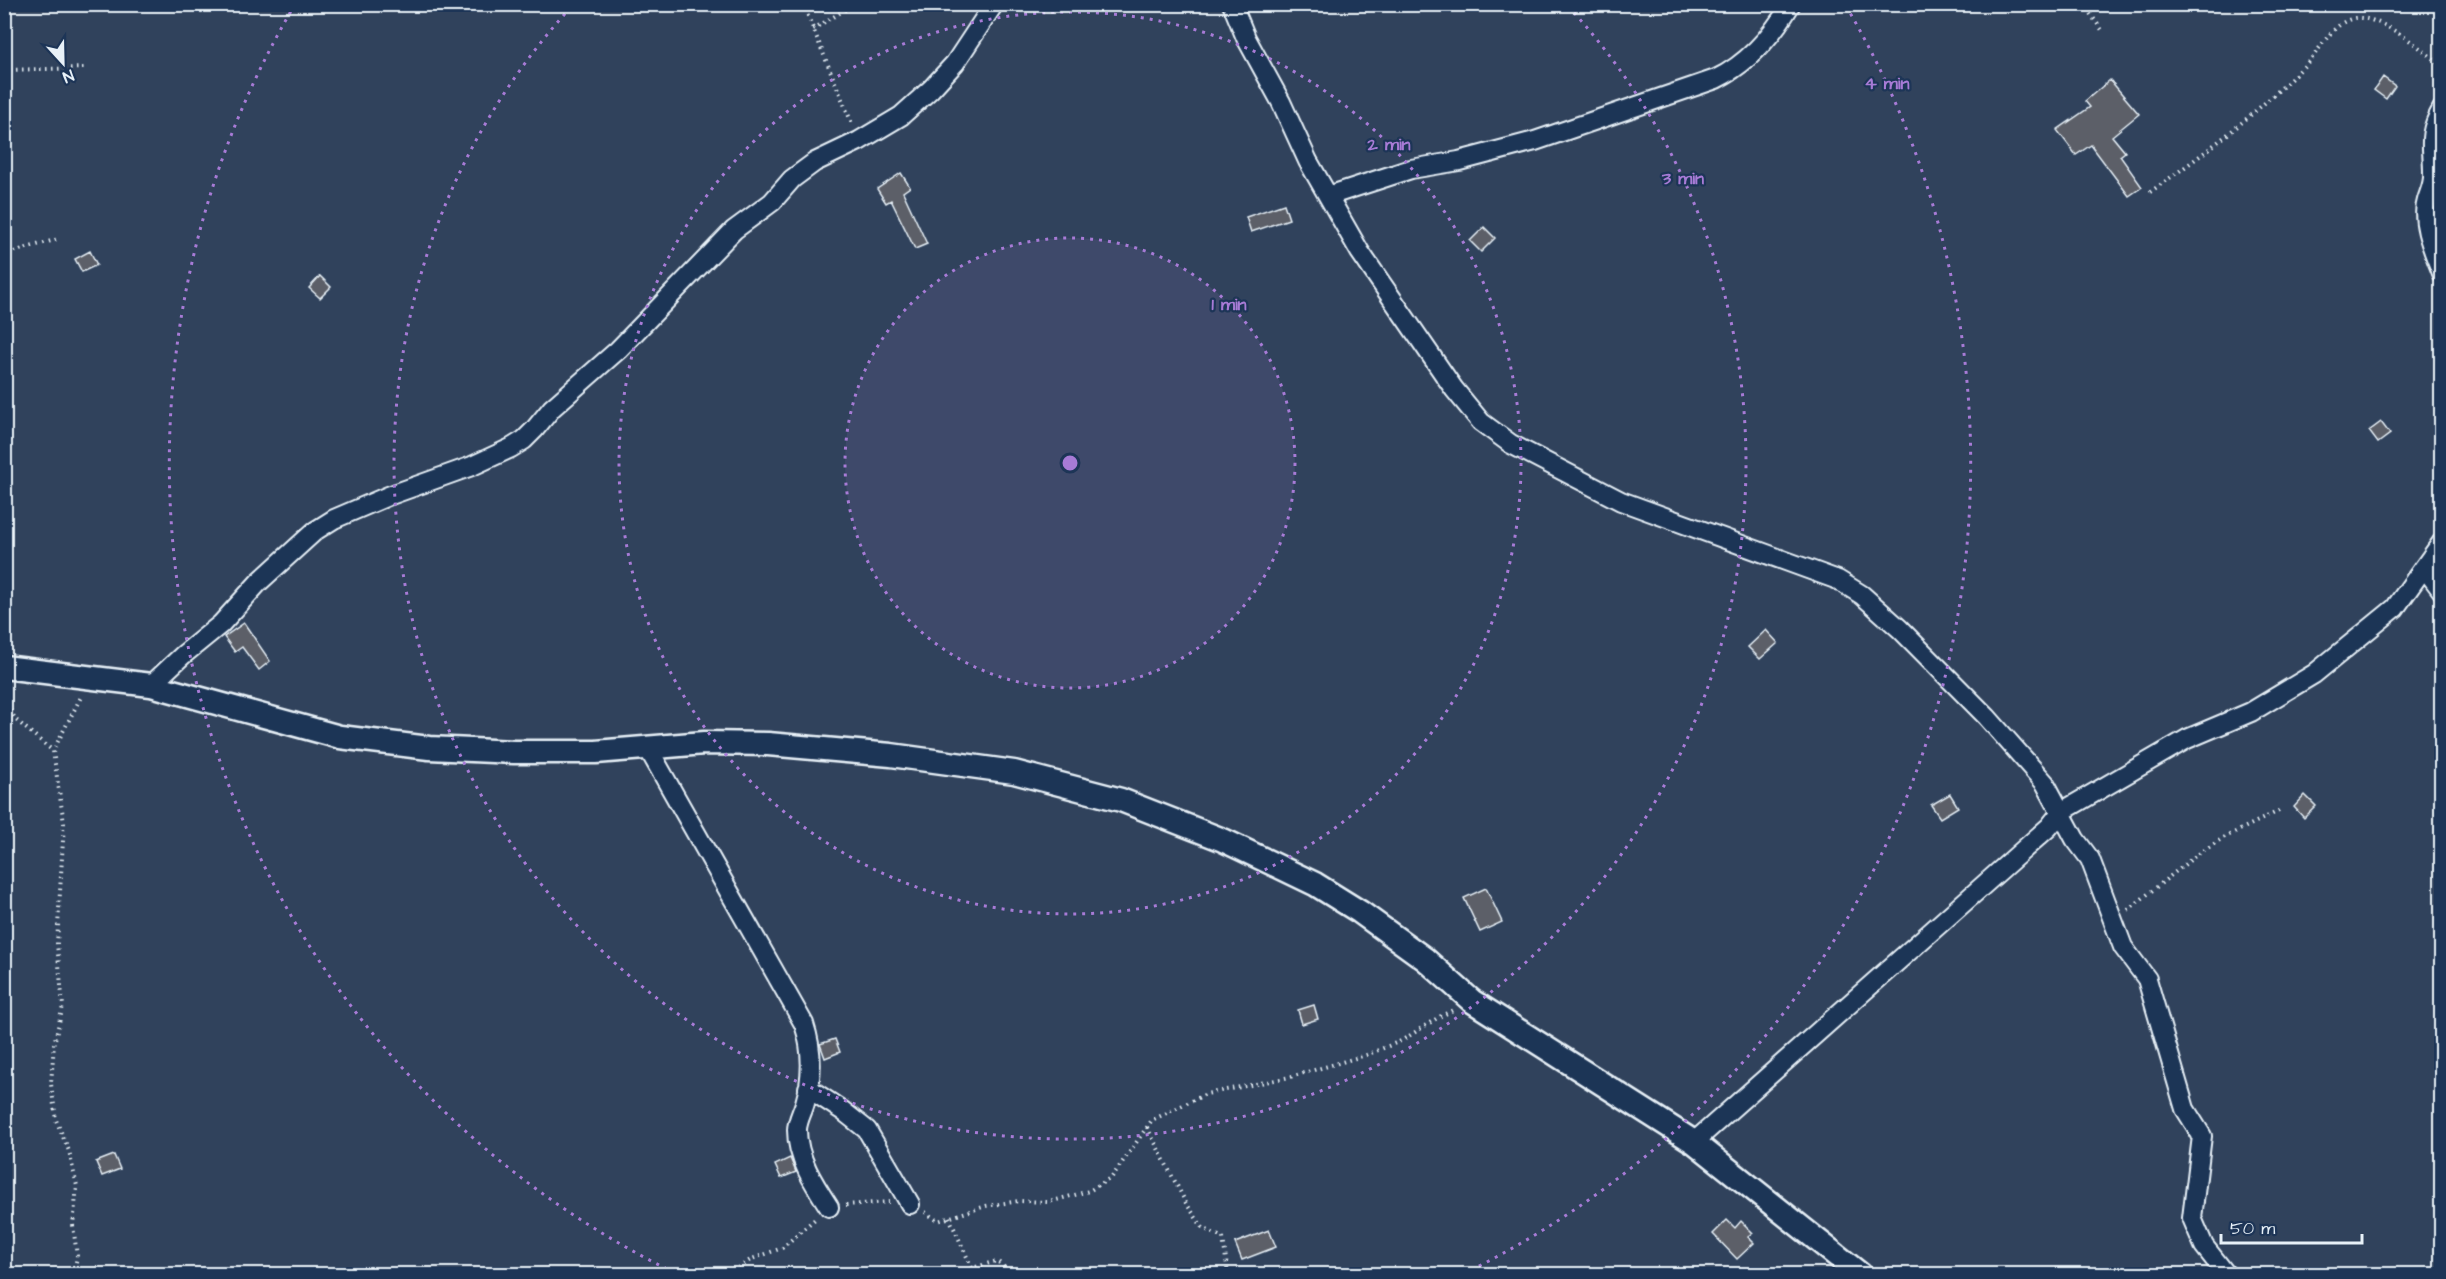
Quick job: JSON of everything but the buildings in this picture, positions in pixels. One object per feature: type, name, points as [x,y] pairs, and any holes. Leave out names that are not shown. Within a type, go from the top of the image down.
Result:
[{"type":"street","points":[[152,685],[183,655],[221,624],[259,582],[315,531],[334,519],[388,496],[472,466],[524,440],[552,408],[618,350],[734,230],[772,202],[792,179],[815,162],[859,141],[901,116],[931,89],[955,63],[994,4]]},
{"type":"street","points":[[1232,4],[1246,38],[1328,196],[1360,252],[1454,388],[1481,422],[1511,444],[1621,501],[1838,580],[1862,595],[1900,629],[1987,717],[2045,783],[2075,839],[2090,860],[2123,947],[2147,980],[2185,1109],[2202,1137],[2192,1218],[2204,1246],[2226,1275]]},
{"type":"street","points":[[1328,196],[1411,169],[1459,161],[1535,141],[1716,79],[1735,70],[1751,56],[1781,21],[1791,4]]},
{"type":"street","points":[[2442,109],[2434,122],[2430,139],[2433,178],[2431,192],[2426,201],[2428,234],[2442,273]]},
{"type":"street","points":[[1694,1142],[2049,827],[2061,812],[2187,739],[2251,712],[2314,674],[2395,608],[2442,542]]},
{"type":"street","points":[[2424,567],[2442,591]]},
{"type":"street","points":[[4,668],[152,685],[339,737],[429,748],[514,752],[596,752],[649,750],[704,743],[768,744],[891,755],[1014,772],[1121,800],[1222,840],[1315,884],[1360,912],[1425,959],[1472,1001],[1694,1142],[1860,1275]]},
{"type":"street","points":[[649,750],[804,1024],[812,1069],[796,1128],[800,1152],[812,1181],[828,1207]]},
{"type":"street","points":[[808,1088],[843,1110],[867,1130],[910,1204]]},
{"type":"path","points":[[803,4],[859,141]]},
{"type":"path","points":[[813,29],[855,4]]},
{"type":"path","points":[[2083,4],[2102,30]]},
{"type":"path","points":[[2150,192],[2226,136],[2272,97],[2311,59],[2337,26],[2347,20],[2358,18],[2374,21],[2409,40],[2442,66]]},
{"type":"path","points":[[4,70],[85,68]]},
{"type":"path","points":[[4,258],[15,251],[58,239]]},
{"type":"path","points":[[74,1275],[77,1256],[73,1225],[76,1186],[69,1151],[56,1120],[51,1084],[54,1044],[63,1006],[57,944],[64,823],[54,751],[91,679]]},
{"type":"path","points":[[4,700],[16,720],[54,751]]},
{"type":"path","points":[[2114,923],[2148,892],[2194,857],[2223,838],[2283,809]]},
{"type":"path","points":[[728,1275],[752,1259],[782,1248],[828,1207],[850,1204],[910,1204],[938,1221],[986,1206],[1019,1201],[1049,1202],[1089,1191],[1112,1177],[1152,1120],[1206,1094],[1290,1077],[1366,1055],[1401,1041],[1439,1017],[1472,1001]]},
{"type":"path","points":[[1147,1127],[1186,1203],[1203,1228],[1223,1238],[1228,1275]]},
{"type":"path","points":[[949,1217],[972,1268],[998,1262],[1012,1275]]}]
